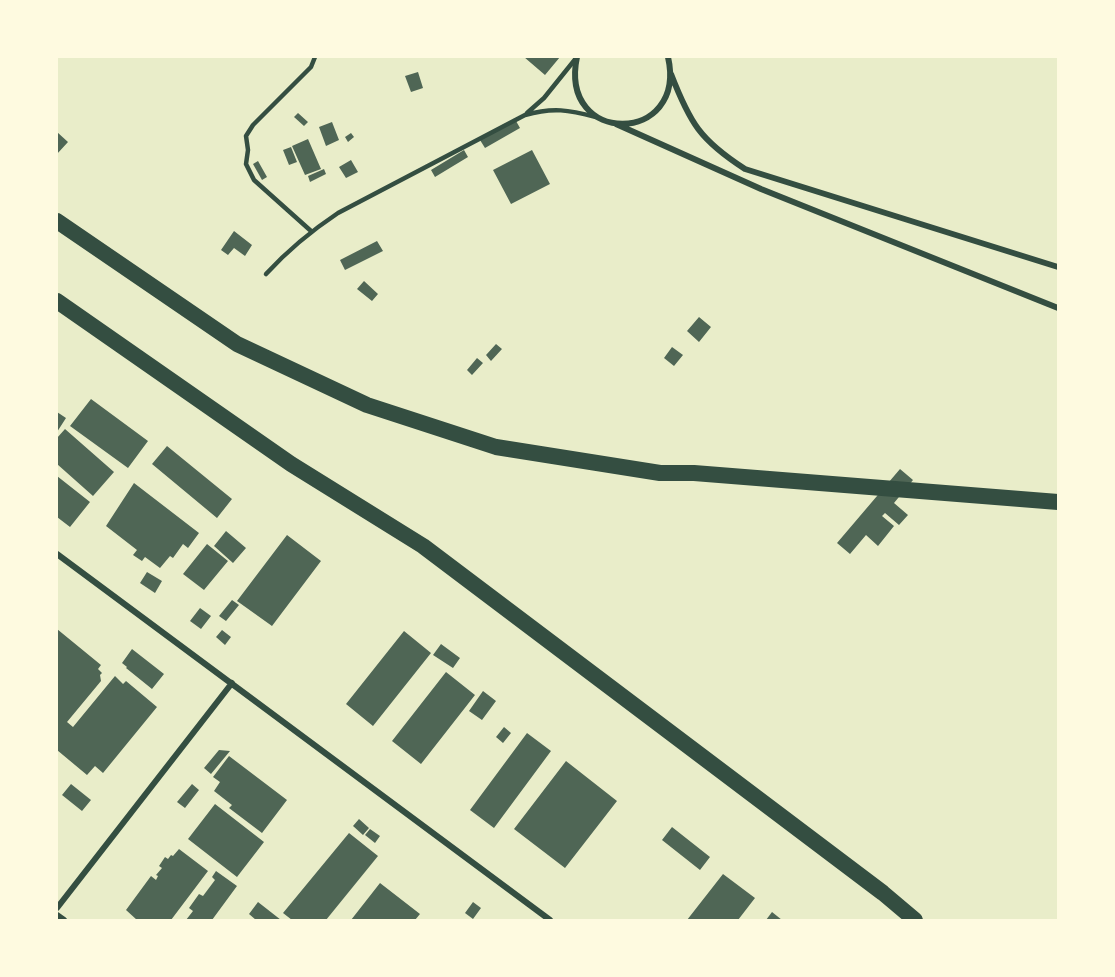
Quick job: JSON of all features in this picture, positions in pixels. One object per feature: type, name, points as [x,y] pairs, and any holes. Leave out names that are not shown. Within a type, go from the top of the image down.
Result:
[{"type":"highway","points":[[57,221],[237,344],[368,405],[496,447],[660,473],[694,473],[1058,502]]},
{"type":"highway","points":[[57,301],[291,464],[423,546],[884,893],[915,920]]},
{"type":"street","points":[[577,57],[573,74],[575,91],[584,106],[596,117],[761,189],[1058,308]]},
{"type":"street","points":[[668,57],[671,74],[685,108],[703,137],[724,155],[746,169],[1058,267]]},
{"type":"street","points":[[616,124],[633,123],[649,117],[662,105],[669,90],[671,74]]},
{"type":"street","points":[[57,554],[550,920]]},
{"type":"street","points":[[57,908],[232,683]]},
{"type":"street","points":[[57,915],[64,920]]},
{"type":"lane","points":[[311,231],[254,180],[246,164],[248,150],[246,136],[253,125],[311,67],[315,57]]},
{"type":"lane","points":[[525,115],[544,98],[577,57]]},
{"type":"lane","points":[[266,274],[286,252],[311,231],[338,213],[525,115],[559,109],[596,117]]},
{"type":"building","points":[[524,57],[560,57],[545,75]]},
{"type":"building","points":[[418,72],[423,88],[411,92],[405,76]]},
{"type":"building","points":[[298,113],[308,122],[304,126],[294,117]]},
{"type":"building","points":[[516,121],[520,128],[485,148],[480,140]]},
{"type":"building","points":[[332,122],[339,140],[326,146],[319,127]]},
{"type":"building","points":[[57,132],[68,142],[57,154]]},
{"type":"building","points":[[351,133],[354,137],[348,142],[345,137]]},
{"type":"building","points":[[308,139],[321,169],[305,175],[292,146]]},
{"type":"building","points":[[291,147],[297,162],[289,165],[283,150]]},
{"type":"building","points":[[464,150],[468,157],[435,177],[431,170]]},
{"type":"building","points":[[532,150],[550,184],[511,204],[493,170]]},
{"type":"building","points":[[351,160],[358,172],[346,178],[339,167]]},
{"type":"building","points":[[258,161],[267,177],[262,180],[253,164]]},
{"type":"building","points":[[324,169],[326,174],[310,182],[308,176]]},
{"type":"building","points":[[234,231],[252,245],[245,256],[234,248],[228,255],[221,250]]},
{"type":"building","points":[[377,241],[383,251],[345,270],[340,260]]},
{"type":"building","points":[[364,281],[378,294],[372,301],[357,289]]},
{"type":"building","points":[[699,317],[711,327],[699,342],[687,331]]},
{"type":"building","points":[[496,344],[502,349],[491,361],[486,355]]},
{"type":"building","points":[[672,347],[683,355],[674,366],[664,358]]},
{"type":"building","points":[[477,358],[483,363],[472,375],[467,370]]},
{"type":"building","points":[[91,399],[148,441],[128,468],[70,426]]},
{"type":"building","points":[[57,412],[66,418],[57,432]]},
{"type":"building","points":[[65,429],[114,472],[93,496],[57,464],[57,438]]},
{"type":"building","points":[[167,446],[232,499],[217,518],[152,464]]},
{"type":"building","points":[[900,469],[913,480],[894,503],[908,515],[899,525],[885,513],[882,516],[894,526],[878,546],[866,535],[850,554],[837,543]]},
{"type":"building","points":[[57,476],[90,502],[70,527],[57,517]]},
{"type":"building","points":[[134,483],[199,533],[188,548],[183,544],[173,558],[170,556],[160,568],[145,557],[142,561],[133,555],[137,550],[106,526]]},
{"type":"building","points":[[226,531],[246,548],[233,563],[214,546]]},
{"type":"building","points":[[287,535],[321,561],[272,626],[237,601]]},
{"type":"building","points":[[207,544],[228,561],[204,590],[183,574]]},
{"type":"building","points":[[147,572],[162,581],[155,593],[140,583]]},
{"type":"building","points":[[232,600],[239,605],[226,621],[219,616]]},
{"type":"building","points":[[200,608],[211,616],[201,629],[190,621]]},
{"type":"building","points":[[57,629],[101,665],[98,669],[102,673],[101,681],[67,722],[73,727],[115,676],[123,684],[126,681],[157,707],[103,773],[95,766],[87,775],[57,750]]},
{"type":"building","points":[[222,630],[231,637],[225,645],[216,637]]},
{"type":"building","points":[[404,631],[431,653],[373,726],[346,704]]},
{"type":"building","points":[[441,644],[460,658],[453,668],[433,655]]},
{"type":"building","points":[[132,649],[164,674],[152,689],[122,663]]},
{"type":"building","points":[[446,672],[475,695],[421,764],[392,741]]},
{"type":"building","points":[[483,691],[496,701],[482,720],[469,711]]},
{"type":"building","points":[[504,727],[511,733],[503,743],[496,737]]},
{"type":"building","points":[[527,733],[551,751],[494,828],[470,810]]},
{"type":"building","points":[[219,750],[230,751],[211,774],[204,768]]},
{"type":"building","points":[[229,756],[287,800],[262,833],[229,808],[232,805],[214,791],[220,782],[213,777]]},
{"type":"building","points":[[566,761],[617,801],[565,868],[514,829]]},
{"type":"building","points":[[71,784],[91,800],[82,811],[62,795]]},
{"type":"building","points":[[192,784],[199,790],[185,808],[177,802]]},
{"type":"building","points":[[215,804],[264,842],[237,877],[188,839]]},
{"type":"building","points":[[359,819],[369,828],[363,835],[353,826]]},
{"type":"building","points":[[672,827],[710,857],[700,870],[662,840]]},
{"type":"building","points":[[370,829],[380,836],[375,843],[365,835]]},
{"type":"building","points":[[349,833],[378,856],[326,920],[292,920],[283,913]]},
{"type":"building","points":[[179,849],[208,871],[171,920],[137,920],[126,910],[151,876],[156,880],[158,876],[156,875],[162,868],[159,866],[165,857],[168,859]]},
{"type":"building","points":[[216,871],[237,886],[212,920],[186,920],[193,911],[189,908],[199,894],[203,896],[215,880],[212,877]]},
{"type":"building","points":[[723,874],[755,898],[738,920],[687,920]]},
{"type":"building","points":[[380,883],[420,914],[415,920],[351,920]]},
{"type":"building","points":[[258,902],[281,920],[256,920],[249,914]]},
{"type":"building","points":[[473,902],[481,908],[473,919],[465,913]]},
{"type":"building","points":[[772,912],[782,920],[766,920]]}]
